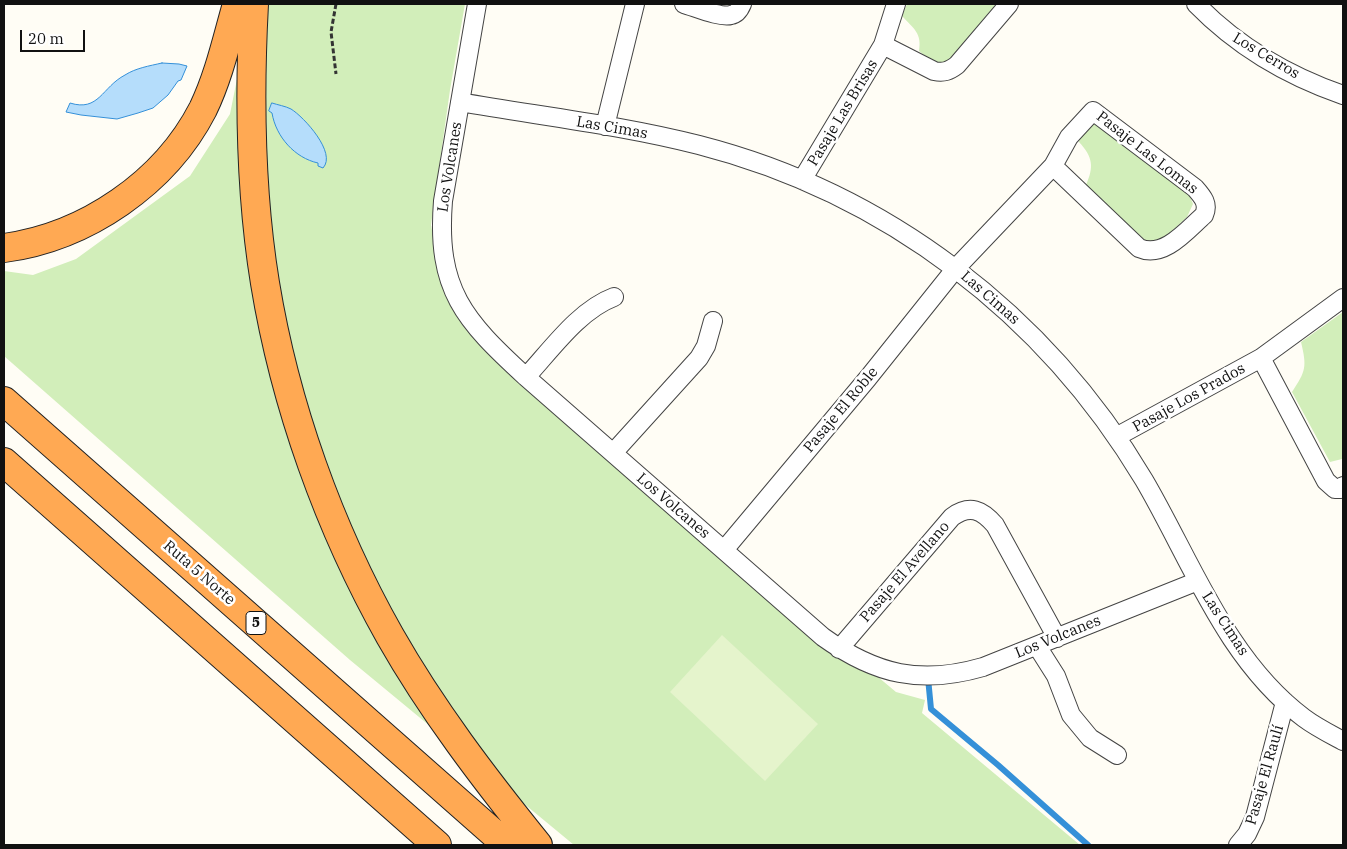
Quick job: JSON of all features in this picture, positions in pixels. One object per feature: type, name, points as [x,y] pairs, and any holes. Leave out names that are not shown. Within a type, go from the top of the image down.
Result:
[{"type":"highway","points":[[4,248],[25,245],[56,236],[91,219],[124,199],[164,164],[191,129],[214,84],[237,4]]},
{"type":"highway","points":[[254,4],[251,83],[258,232],[274,332],[306,445],[345,546],[390,635],[440,716],[500,798],[538,845]]},
{"type":"highway","name":"Ruta 5 Norte","points":[[4,401],[508,845]]},
{"type":"highway","points":[[4,462],[437,845]]},
{"type":"street","name":"Los Volcanes","points":[[477,4],[443,201],[442,238],[453,291],[470,320],[498,351],[823,638],[858,660],[894,672],[931,676],[968,671],[1038,646],[1198,580]]},
{"type":"street","points":[[605,126],[635,4]]},
{"type":"street","points":[[684,4],[730,16],[737,13],[742,4]]},
{"type":"street","name":"Pasaje Las Brisas","points":[[802,180],[883,45],[896,4]]},
{"type":"street","name":"Pasaje Las Brisas","points":[[883,45],[934,71],[942,73],[957,65],[1009,4]]},
{"type":"street","name":"Los Cerros","points":[[1196,4],[1229,34],[1264,58],[1294,74],[1343,95]]},
{"type":"street","name":"Las Cimas","points":[[460,102],[643,133],[700,145],[735,156],[802,180],[843,198],[882,219],[956,268],[987,293],[1044,350],[1082,392],[1116,437],[1160,508],[1213,608],[1245,656],[1286,702],[1304,718],[1343,741]]},
{"type":"street","name":"Pasaje Las Lomas","points":[[956,268],[1053,166],[1069,137],[1093,111],[1195,188],[1204,198],[1207,208],[1204,215],[1169,245],[1158,251],[1147,252],[1139,248],[1053,166]]},
{"type":"street","name":"Pasaje El Roble","points":[[724,550],[886,357],[956,268]]},
{"type":"street","points":[[526,377],[584,315],[597,305],[614,297]]},
{"type":"street","name":"Pasaje Los Prados","points":[[1116,437],[1261,358],[1343,298]]},
{"type":"street","points":[[613,453],[699,358],[706,346],[713,321]]},
{"type":"street","name":"Pasaje Los Prados","points":[[1261,358],[1326,481],[1335,489],[1341,489],[1343,486]]},
{"type":"street","name":"Pasaje El Avellano","points":[[839,649],[952,517],[964,510],[972,510],[984,514],[995,525],[1057,638]]},
{"type":"street","points":[[1038,646],[1056,676],[1071,715],[1090,738],[1117,755]]},
{"type":"street","name":"Pasaje El Raulí","points":[[1238,845],[1247,834],[1255,817],[1286,702]]},
{"type":"path","points":[[336,4],[331,32],[336,74]]},
{"type":"green space","points":[[252,4],[465,4],[450,90],[431,225],[444,293],[466,328],[496,358],[896,692],[925,700],[922,713],[1080,845],[574,845],[350,660],[4,356],[4,271],[33,275],[76,259],[190,176],[230,114]]},
{"type":"green space","points":[[907,4],[996,4],[946,64],[935,64],[919,51],[918,35],[902,16]]},
{"type":"green space","points":[[1090,121],[1099,123],[1189,194],[1193,204],[1187,217],[1156,246],[1149,246],[1086,185],[1091,162],[1079,142],[1080,134]]},
{"type":"green space","points":[[1343,312],[1343,452],[1342,459],[1330,462],[1292,392],[1303,374],[1304,357],[1301,342]]},
{"type":"green space","points":[[722,635],[818,724],[765,781],[670,692]]},
{"type":"water","points":[[162,63],[187,66],[181,80],[153,108],[117,119],[66,112],[70,103],[88,104],[100,97],[117,80],[129,73],[143,67]]},
{"type":"water","points":[[272,103],[291,109],[311,127],[326,154],[323,168],[318,166],[318,163],[294,151],[282,138],[272,113],[269,111]]},
{"type":"waterway","points":[[928,678],[931,709],[998,765],[1088,845]]}]
